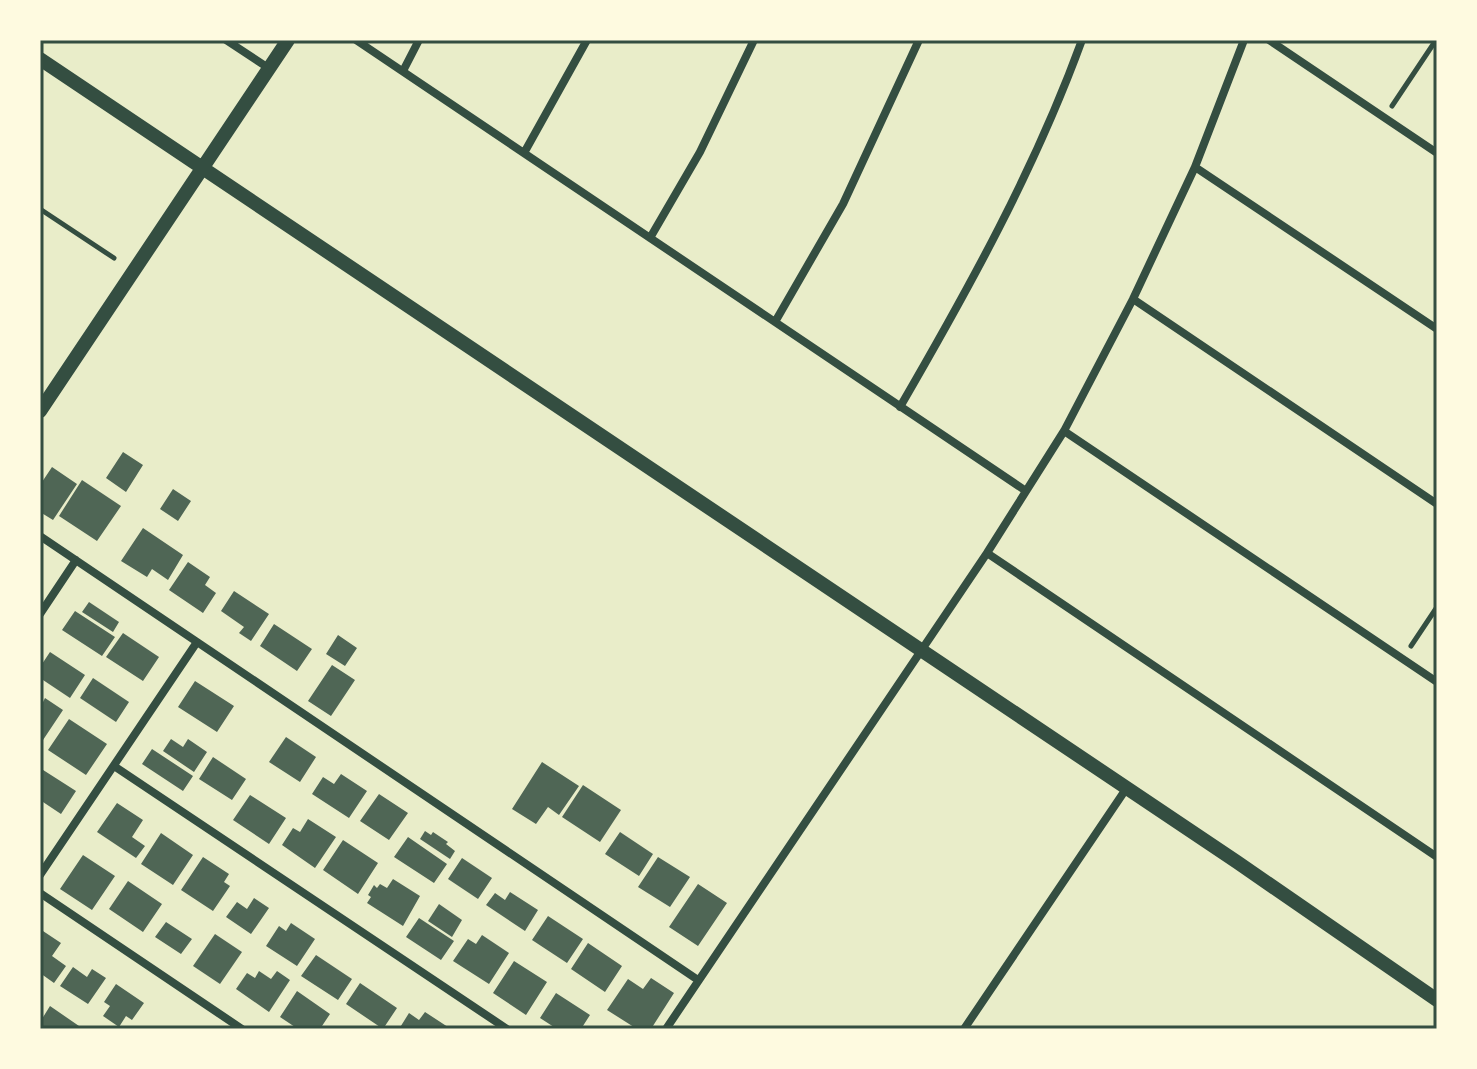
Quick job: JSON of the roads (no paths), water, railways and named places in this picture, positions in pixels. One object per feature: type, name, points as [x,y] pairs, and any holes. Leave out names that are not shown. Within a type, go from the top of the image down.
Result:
[{"type":"street","points":[[226,40],[270,69]]},
{"type":"street","points":[[40,411],[288,40]]},
{"type":"street","points":[[356,40],[1026,491]]},
{"type":"street","points":[[403,71],[419,40]]},
{"type":"street","points":[[524,153],[587,40]]},
{"type":"street","points":[[650,238],[700,152],[754,40]]},
{"type":"street","points":[[775,322],[843,204],[919,40]]},
{"type":"street","points":[[900,407],[1006,217],[1068,79],[1082,40]]},
{"type":"street","points":[[666,1029],[987,553],[1064,431],[1133,299],[1195,167],[1244,40]]},
{"type":"street","points":[[1269,40],[1437,153]]},
{"type":"street","points":[[40,59],[1437,1000]]},
{"type":"street","points":[[1195,167],[1437,329]]},
{"type":"street","points":[[1133,299],[1437,504]]},
{"type":"street","points":[[1064,431],[1437,682]]},
{"type":"street","points":[[40,536],[698,980]]},
{"type":"street","points":[[987,553],[1437,857]]},
{"type":"street","points":[[40,614],[76,560]]},
{"type":"street","points":[[40,875],[197,642]]},
{"type":"street","points":[[114,766],[507,1029]]},
{"type":"street","points":[[964,1029],[1126,789]]},
{"type":"street","points":[[40,893],[242,1029]]}]
